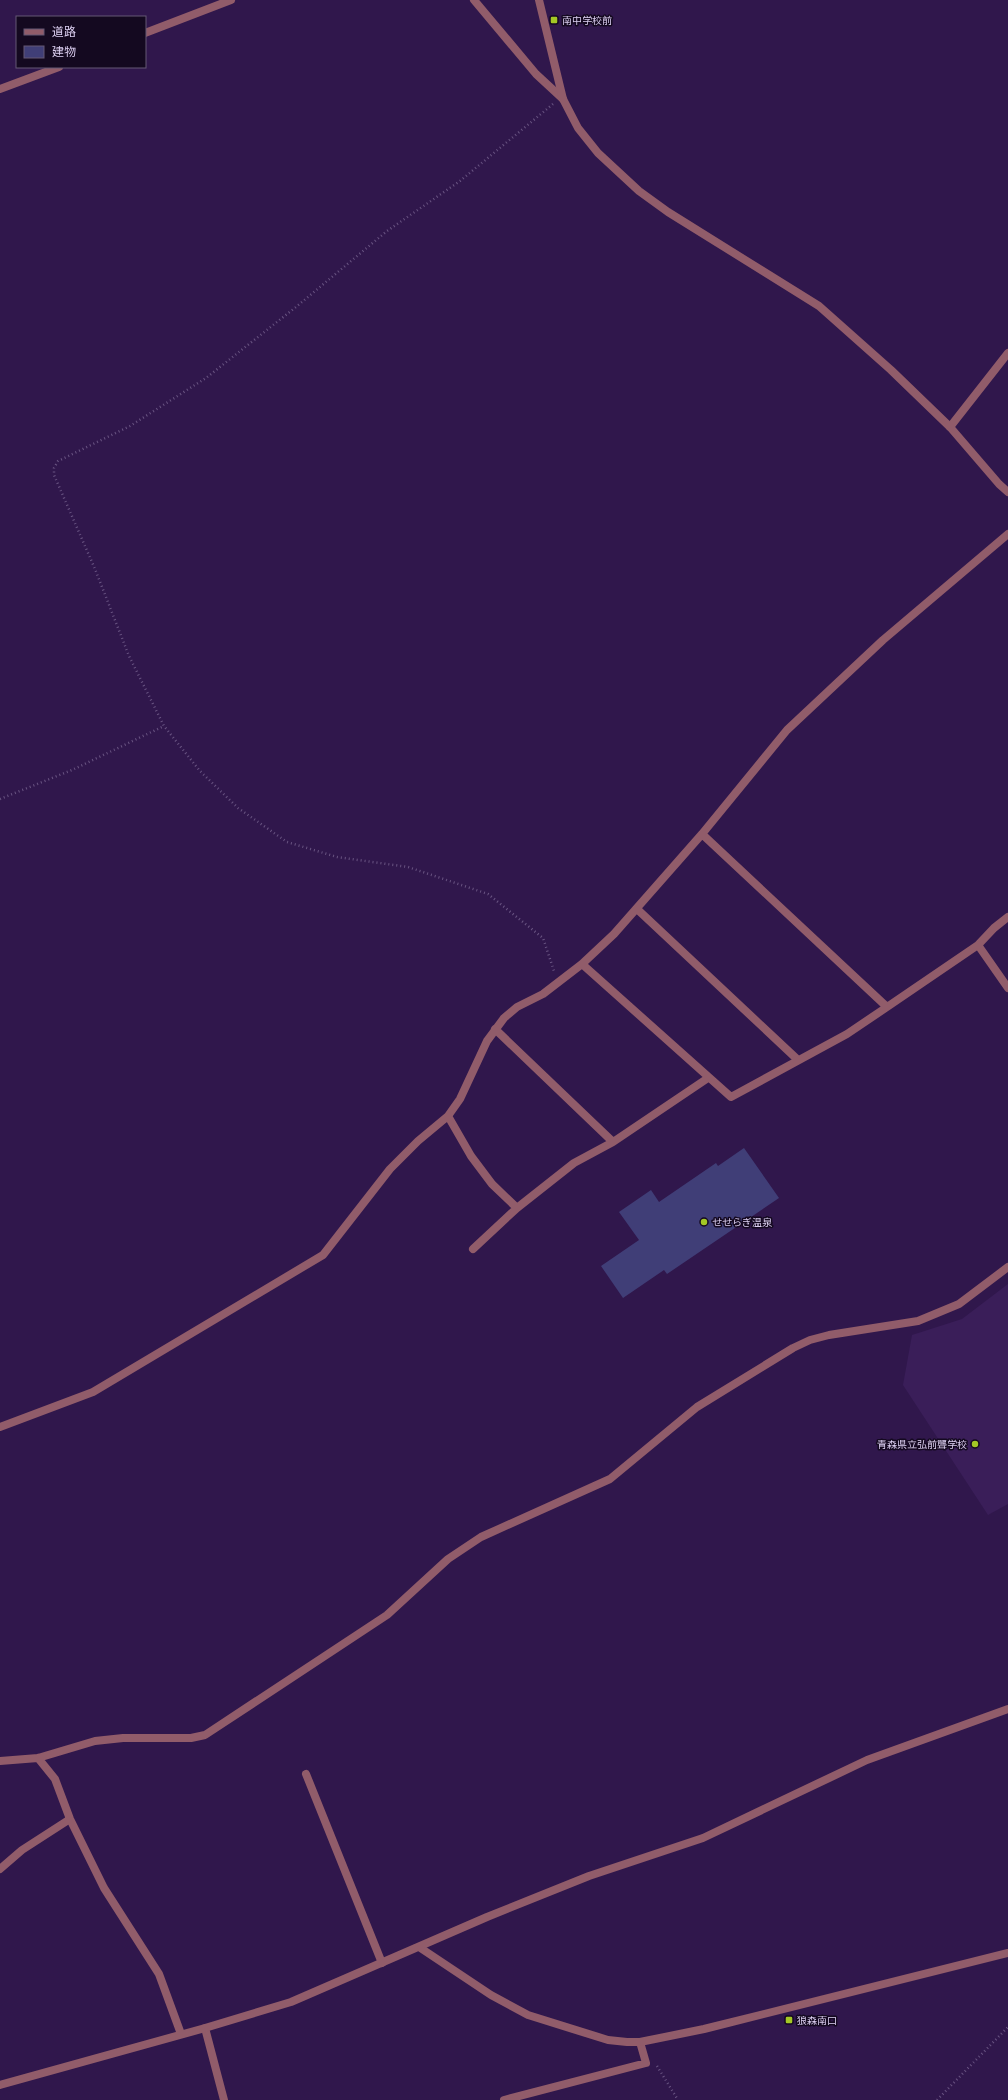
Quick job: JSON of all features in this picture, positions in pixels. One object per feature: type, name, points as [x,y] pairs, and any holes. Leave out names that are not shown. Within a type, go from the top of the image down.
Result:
[{"type":"street","points":[[146,34],[231,0]]},
{"type":"street","points":[[474,0],[536,74],[564,99]]},
{"type":"street","points":[[539,0],[564,99],[578,128],[598,153],[639,191],[702,235],[792,288],[819,306],[891,370],[950,427],[977,460],[1008,492]]},
{"type":"street","points":[[0,89],[56,68]]},
{"type":"street","points":[[950,427],[1008,353]]},
{"type":"street","points":[[0,1427],[93,1392],[323,1255],[390,1169],[418,1141],[448,1116],[460,1099],[478,1059],[495,1029],[504,1018],[517,1007],[543,994],[558,983],[582,964],[614,934],[702,834],[787,730],[883,640],[1008,534]]},
{"type":"street","points":[[702,834],[887,1007]]},
{"type":"street","points":[[637,909],[798,1060]]},
{"type":"street","points":[[582,964],[731,1097],[847,1034],[978,945],[994,928],[1008,917]]},
{"type":"street","points":[[978,945],[1008,988]]},
{"type":"street","points":[[495,1029],[613,1142]]},
{"type":"street","points":[[473,1249],[517,1208],[574,1163],[613,1142],[708,1078]]},
{"type":"street","points":[[448,1116],[471,1156],[492,1184],[517,1208]]},
{"type":"street","points":[[0,1761],[38,1758],[95,1741],[123,1738],[191,1738],[205,1735],[387,1615],[448,1559],[464,1547],[481,1536],[610,1479],[697,1407],[793,1348],[810,1340],[829,1335],[918,1322],[959,1304],[1008,1267]]},
{"type":"street","points":[[0,2085],[205,2028],[292,2002],[589,1876],[702,1838],[867,1760],[1008,1709]]},
{"type":"street","points":[[38,1758],[55,1779],[70,1819],[104,1888],[159,1974],[181,2034]]},
{"type":"street","points":[[306,1774],[382,1963]]},
{"type":"street","points":[[0,1869],[22,1850],[70,1819]]},
{"type":"street","points":[[419,1947],[491,1995],[528,2015],[608,2040],[640,2042],[704,2029],[1008,1953]]},
{"type":"street","points":[[205,2028],[224,2100]]},
{"type":"street","points":[[504,2100],[646,2063],[640,2042]]},
{"type":"path","points":[[558,983],[543,938],[488,894],[408,867],[337,857],[287,842],[238,808],[200,771],[164,726],[129,656],[95,569],[54,476],[54,468],[58,461],[130,426],[206,378],[296,307],[387,231],[460,181],[549,106],[564,99]]},
{"type":"path","points":[[0,799],[72,770],[164,726]]},
{"type":"path","points":[[937,2100],[1008,2027]]},
{"type":"path","points":[[646,2063],[657,2065],[678,2100]]},
{"type":"shaded area","name":"青森県立弘前聾学校","points":[[1008,1284],[1008,1504],[988,1515],[903,1385],[912,1335],[962,1319]]},
{"type":"building","name":"せせらぎ温泉","points":[[744,1148],[779,1198],[667,1274],[664,1270],[623,1298],[601,1266],[639,1240],[619,1212],[651,1190],[659,1202],[716,1163],[718,1166]]},
{"type":"place","name":"南中学校前","points":[[554,20]]},
{"type":"place","name":"せせらぎ温泉","points":[[704,1222]]},
{"type":"place","name":"青森県立弘前聾学校","points":[[975,1444]]},
{"type":"place","name":"狼森南口","points":[[789,2020]]}]
